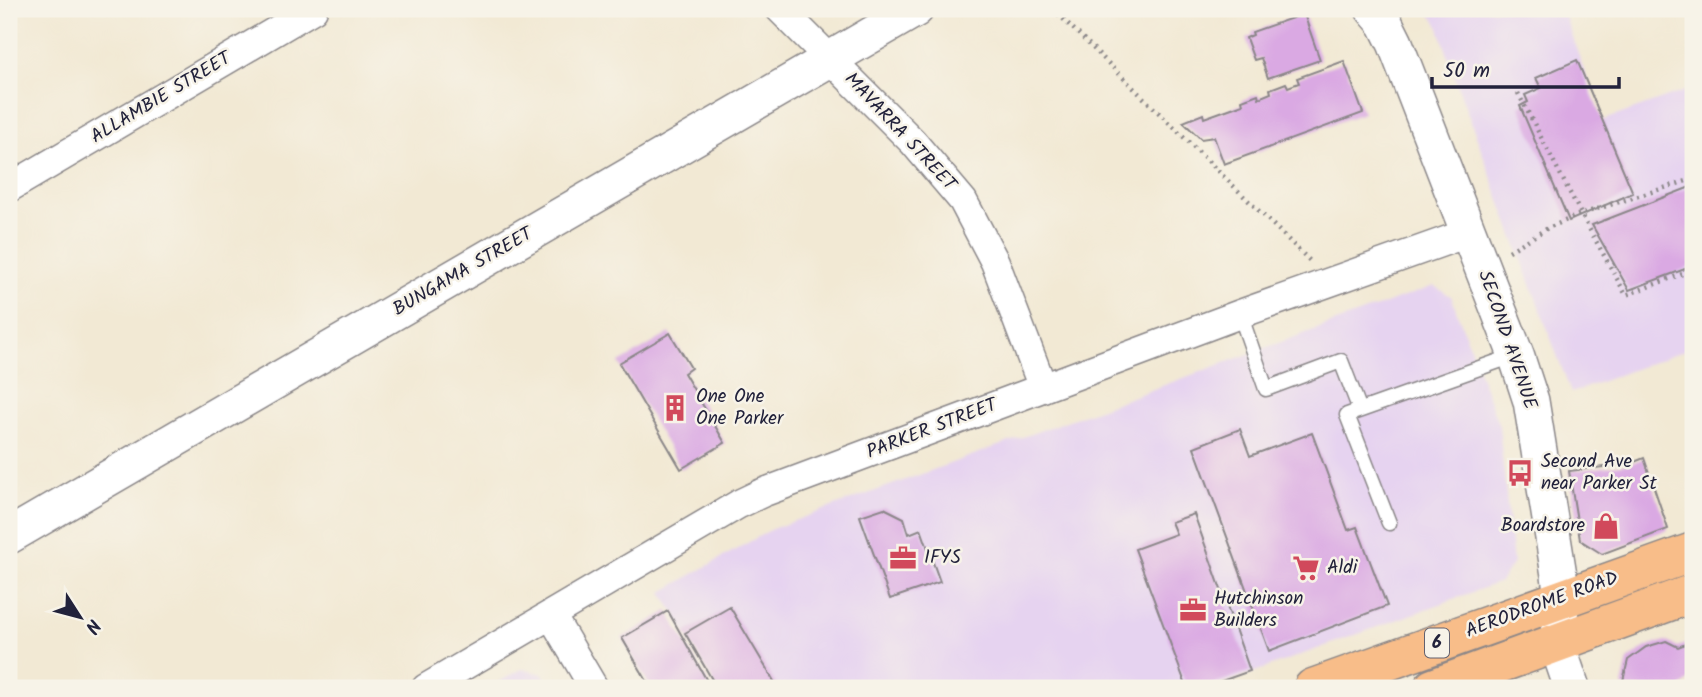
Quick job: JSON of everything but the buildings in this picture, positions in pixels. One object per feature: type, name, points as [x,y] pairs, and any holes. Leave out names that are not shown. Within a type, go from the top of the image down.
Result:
[{"type":"main road","name":"AERODROME ROAD","points":[[1313,688],[1693,552]]},
{"type":"main road","name":"6","points":[[1433,688],[1693,593]]},
{"type":"street","name":"ALLAMBIE STREET","points":[[9,188],[278,18],[313,9]]},
{"type":"street","name":"MAVARRA STREET","points":[[780,9],[913,142],[963,201],[995,262],[1043,388]]},
{"type":"street","name":"BUNGAMA STREET","points":[[9,536],[916,9]]},
{"type":"street","name":"SECOND AVENUE","points":[[1373,9],[1385,23],[1395,43],[1516,355],[1531,401],[1562,598],[1556,644],[1572,688]]},
{"type":"street","name":"PARKER STREET","points":[[426,688],[739,504],[1240,314],[1468,233]]},
{"type":"street","points":[[551,615],[594,688]]},
{"type":"lane","points":[[1240,314],[1266,389],[1341,361],[1360,410]]},
{"type":"lane","points":[[1389,523],[1347,415],[1516,355]]},
{"type":"path","points":[[1053,9],[1312,263]]},
{"type":"path","points":[[1518,93],[1626,295],[1693,271]]},
{"type":"path","points":[[1509,251],[1548,228],[1581,214],[1693,179]]},
{"type":"shaded area","points":[[1424,9],[1562,9],[1602,121],[1693,88],[1693,347],[1571,393],[1461,95],[1437,22]]},
{"type":"shaded area","points":[[1434,286],[1451,296],[1499,426],[1513,563],[1500,582],[1211,688],[717,688],[662,592],[772,529]]},
{"type":"shaded area","points":[[522,669],[543,674],[551,688],[488,688]]},
{"type":"place","name":"One One One Parker","points":[[675,408]]},
{"type":"place","name":"Second Ave near Parker St","points":[[1520,473]]},
{"type":"place","name":"Boardstore","points":[[1606,526]]},
{"type":"place","name":"IFYS","points":[[903,558]]},
{"type":"place","name":"Aldi","points":[[1306,568]]},
{"type":"place","name":"Hutchinson Builders","points":[[1193,610]]}]
